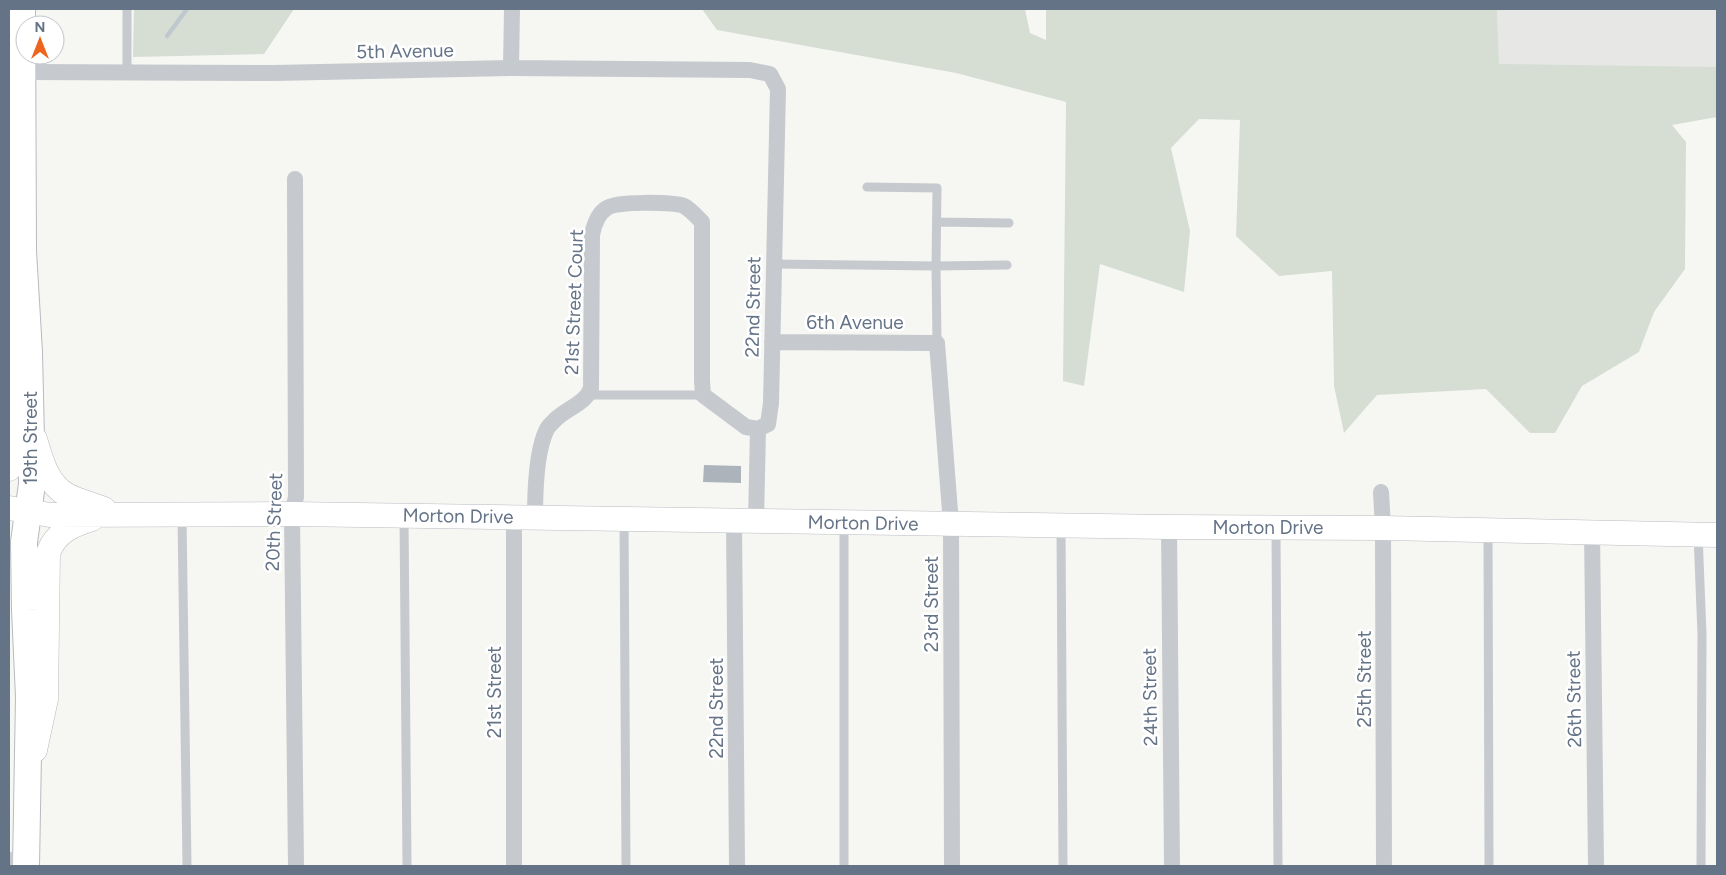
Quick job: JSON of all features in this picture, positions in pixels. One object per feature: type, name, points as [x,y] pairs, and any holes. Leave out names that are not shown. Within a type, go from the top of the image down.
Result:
[{"type":"main road","name":"19th Street","points":[[22,9],[23,72],[18,247],[31,429],[32,484],[19,509],[24,542],[29,698],[26,866]]},
{"type":"street","points":[[510,68],[512,9]]},
{"type":"street","name":"5th Avenue","points":[[23,72],[274,73],[510,68],[750,70],[770,74],[778,89]]},
{"type":"street","name":"22nd Street","points":[[737,866],[745,520],[758,429],[768,424],[770,415],[778,89]]},
{"type":"street","name":"20th Street","points":[[295,179],[296,497],[292,514],[296,866]]},
{"type":"street","name":"21st Street Court","points":[[525,518],[542,440],[547,428],[570,407],[589,395],[592,388],[592,235],[594,225],[605,208],[615,204],[685,206],[702,222],[703,395]]},
{"type":"street","points":[[9,469],[11,391],[10,296],[18,247]]},
{"type":"street","name":"6th Avenue","points":[[772,342],[937,343]]},
{"type":"street","name":"23rd Street","points":[[937,343],[951,524],[952,866]]},
{"type":"street","points":[[703,395],[746,427],[758,429]]},
{"type":"street","points":[[31,429],[46,473],[59,489],[68,496],[114,514]]},
{"type":"street","name":"25th Street","points":[[1381,492],[1384,528],[1384,866]]},
{"type":"street","name":"Morton Drive","points":[[19,509],[50,515],[404,515],[844,523],[1384,528],[1708,534]]},
{"type":"street","points":[[27,786],[46,699],[48,553],[54,540],[61,532],[76,524],[114,514]]},
{"type":"street","name":"21st Street","points":[[514,866],[525,518]]},
{"type":"street","name":"24th Street","points":[[1168,527],[1172,866]]},
{"type":"street","name":"26th Street","points":[[1592,531],[1596,866]]},
{"type":"street","points":[[9,549],[16,560],[25,588]]},
{"type":"street","points":[[9,860],[18,866]]},
{"type":"lane","points":[[127,9],[127,72]]},
{"type":"lane","points":[[866,187],[937,188],[937,343]]},
{"type":"lane","points":[[937,222],[1009,223]]},
{"type":"lane","points":[[774,264],[1007,265]]},
{"type":"lane","points":[[589,395],[703,395]]},
{"type":"lane","points":[[182,514],[187,866]]},
{"type":"lane","points":[[404,515],[407,866]]},
{"type":"lane","points":[[624,519],[626,866]]},
{"type":"lane","points":[[844,523],[844,866]]},
{"type":"lane","points":[[1061,526],[1063,866]]},
{"type":"lane","points":[[1276,527],[1278,866]]},
{"type":"lane","points":[[1488,531],[1489,866]]},
{"type":"lane","points":[[1701,866],[1702,634],[1708,534]]},
{"type":"shaded area","points":[[134,9],[294,9],[264,54],[133,57]]},
{"type":"shaded area","points":[[702,9],[1025,9],[1030,33],[1046,40],[1046,9],[1497,9],[1499,64],[1717,67],[1717,117],[1672,125],[1686,142],[1685,269],[1654,312],[1639,352],[1582,386],[1555,433],[1530,433],[1486,389],[1377,395],[1344,433],[1334,386],[1332,271],[1279,276],[1236,236],[1240,120],[1199,119],[1171,148],[1190,231],[1184,292],[1100,264],[1084,386],[1063,381],[1066,102],[956,73],[717,30]]},
{"type":"shaded area","points":[[1497,9],[1717,9],[1717,79],[1499,81]]},
{"type":"building","points":[[704,465],[741,466],[741,483],[703,482]]},
{"type":"waterway","points":[[167,36],[187,9]]}]
